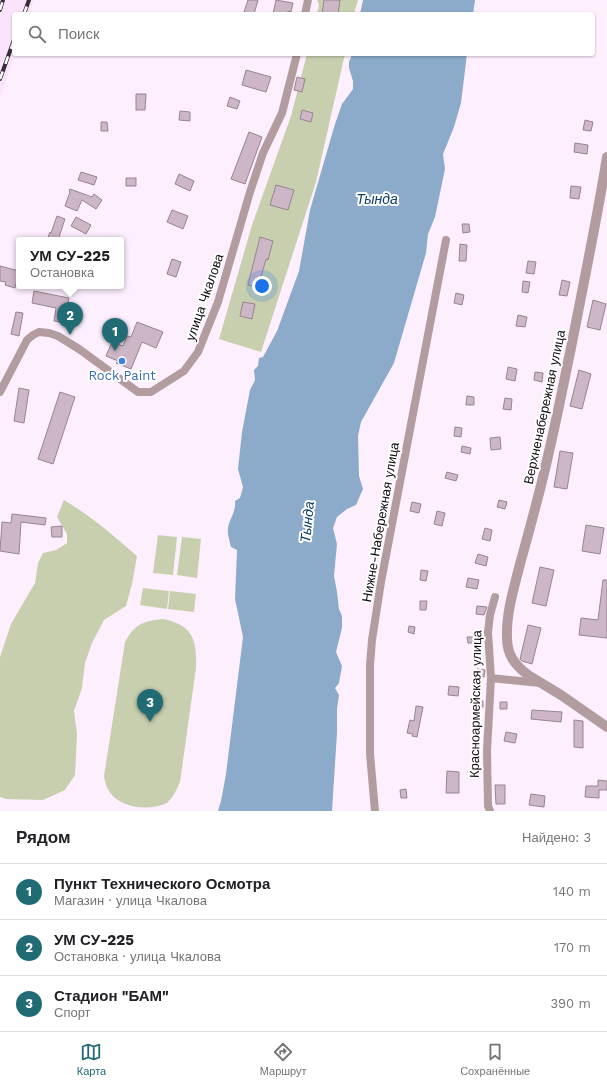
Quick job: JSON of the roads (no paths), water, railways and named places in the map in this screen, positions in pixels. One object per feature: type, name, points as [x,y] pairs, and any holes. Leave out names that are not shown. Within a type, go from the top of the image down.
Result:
[{"type":"street","points":[[305,12],[308,0]]},
{"type":"street","name":"улица Чкалова","points":[[0,392],[27,340],[39,332],[58,336],[79,349],[138,392],[151,392],[184,371],[198,352],[225,282],[250,192],[263,153],[282,113],[296,56]]},
{"type":"street","name":"Верхненабережная улица","points":[[540,683],[523,672],[512,661],[507,644],[508,616],[514,586],[548,456],[590,255],[607,157]]},
{"type":"street","name":"Нижне-Набережная улица","points":[[375,811],[370,754],[370,665],[372,640],[381,582],[446,240]]},
{"type":"street","name":"Красноармейская улица","points":[[490,811],[488,806],[487,751],[491,678],[488,632],[490,615],[495,597]]},
{"type":"street","points":[[491,678],[540,683],[607,727]]},
{"type":"water","points":[[363,0],[475,0],[473,12],[360,12]]},
{"type":"water","name":"Тында","points":[[351,56],[467,56],[461,103],[454,127],[443,154],[445,169],[435,217],[428,234],[426,253],[394,363],[361,422],[358,436],[359,476],[363,489],[356,505],[347,509],[337,517],[333,528],[337,544],[334,576],[339,609],[342,616],[342,628],[336,652],[342,666],[339,683],[335,688],[339,695],[332,811],[218,811],[226,774],[243,637],[235,599],[237,550],[231,547],[228,536],[229,524],[235,509],[235,501],[240,498],[243,487],[238,469],[242,432],[250,390],[255,380],[254,370],[258,366],[259,358],[263,357],[277,331],[299,271],[310,210],[335,124],[342,104],[353,89],[349,62]]},
{"type":"railway","points":[[0,10],[3,0]]},
{"type":"railway","points":[[25,12],[29,0]]},
{"type":"railway","points":[[0,79],[12,46]]},
{"type":"place","name":"УМ СУ-225","points":[[70,335]]},
{"type":"place","name":"Пункт Технического Осмотра","points":[[115,351]]},
{"type":"place","name":"Rock Paint","points":[[122,361]]},
{"type":"place","name":"Стадион \"БАМ\"","points":[[150,722]]}]
